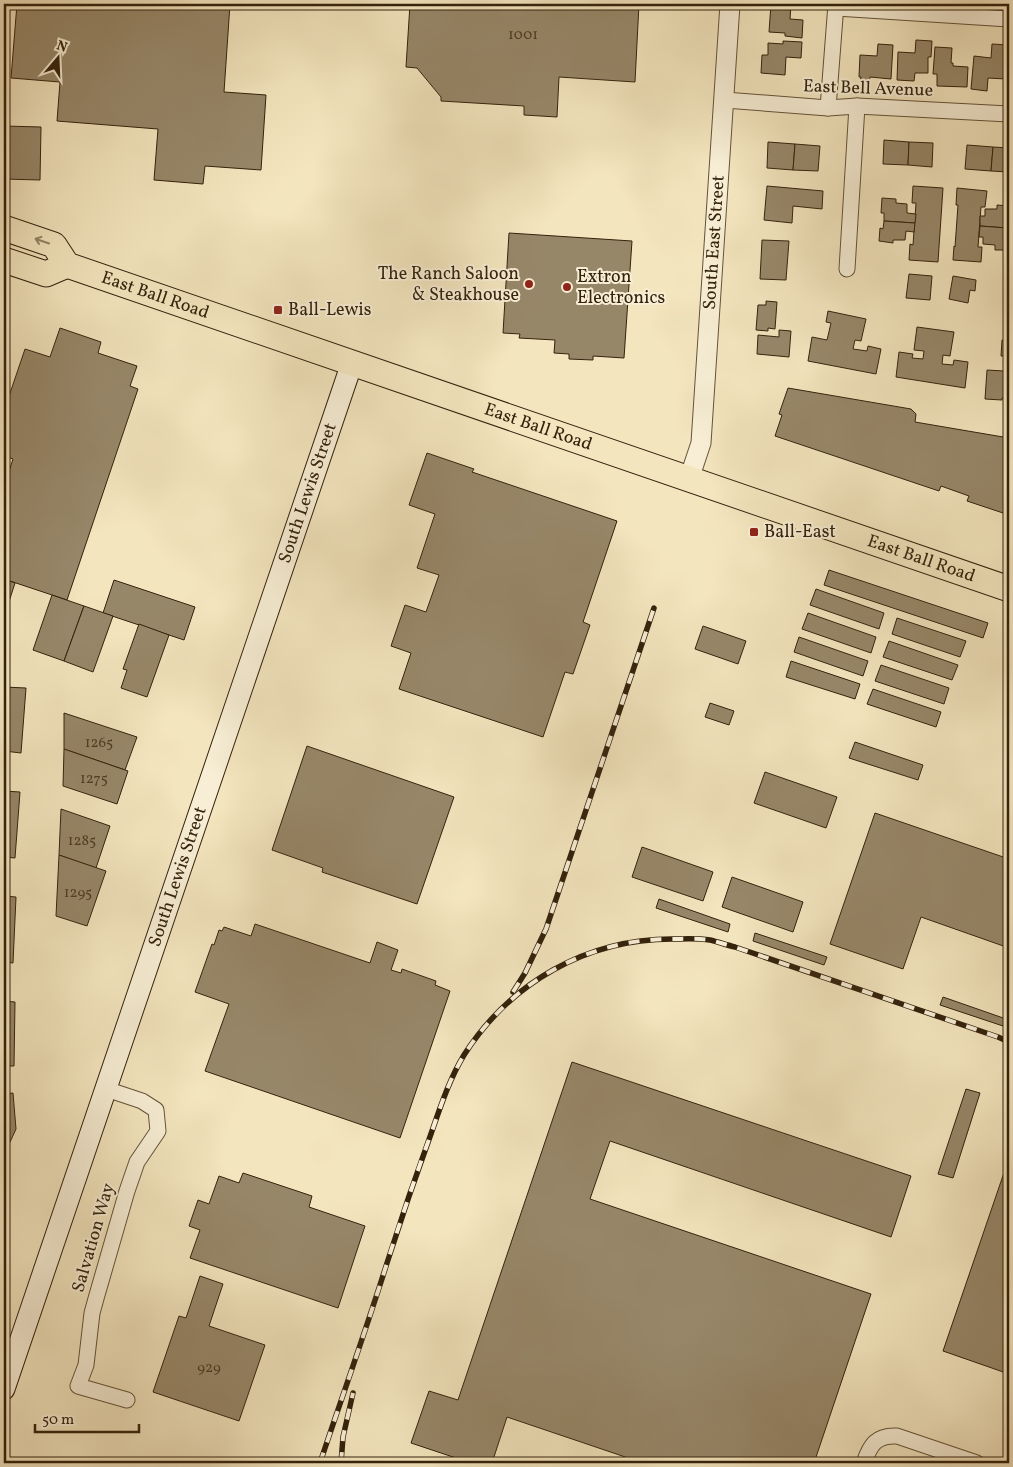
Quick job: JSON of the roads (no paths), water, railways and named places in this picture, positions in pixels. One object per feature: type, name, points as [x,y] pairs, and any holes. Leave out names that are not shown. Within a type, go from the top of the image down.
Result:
[{"type":"main road","points":[[4,228],[54,245],[67,265],[46,274],[4,260]]},
{"type":"main road","name":"East Ball Road","points":[[67,265],[1009,589]]},
{"type":"main road","name":"South Lewis Street","points":[[4,1389],[352,363]]},
{"type":"street","name":"South East Street","points":[[689,479],[701,443],[730,4]]},
{"type":"street","points":[[828,108],[836,6],[991,11],[1009,19]]},
{"type":"street","name":"East Bell Avenue","points":[[725,100],[828,108],[857,106],[1009,114]]},
{"type":"street","points":[[847,269],[857,106]]},
{"type":"street","name":"Salvation Way","points":[[106,1088],[142,1101],[156,1110],[158,1131],[137,1162],[127,1191],[97,1294],[92,1314],[86,1365],[78,1386],[127,1400]]},
{"type":"street","points":[[864,1463],[872,1445],[878,1439],[887,1436],[897,1436],[978,1463]]},
{"type":"railway","points":[[513,992],[525,973],[546,929],[654,608]]},
{"type":"railway","points":[[320,1463],[414,1180],[454,1073],[464,1055],[483,1029],[504,1006],[527,987],[553,970],[581,957],[610,947],[640,941],[672,939],[710,940],[1009,1042]]},
{"type":"railway","points":[[341,1463],[343,1437],[353,1393]]},
{"type":"place","name":"The Ranch Saloon & Steakhouse","points":[[529,284]]},
{"type":"place","name":"Extron Electronics","points":[[567,287]]},
{"type":"place","name":"Ball-Lewis","points":[[278,310]]},
{"type":"place","name":"Ball-East","points":[[754,532]]}]
